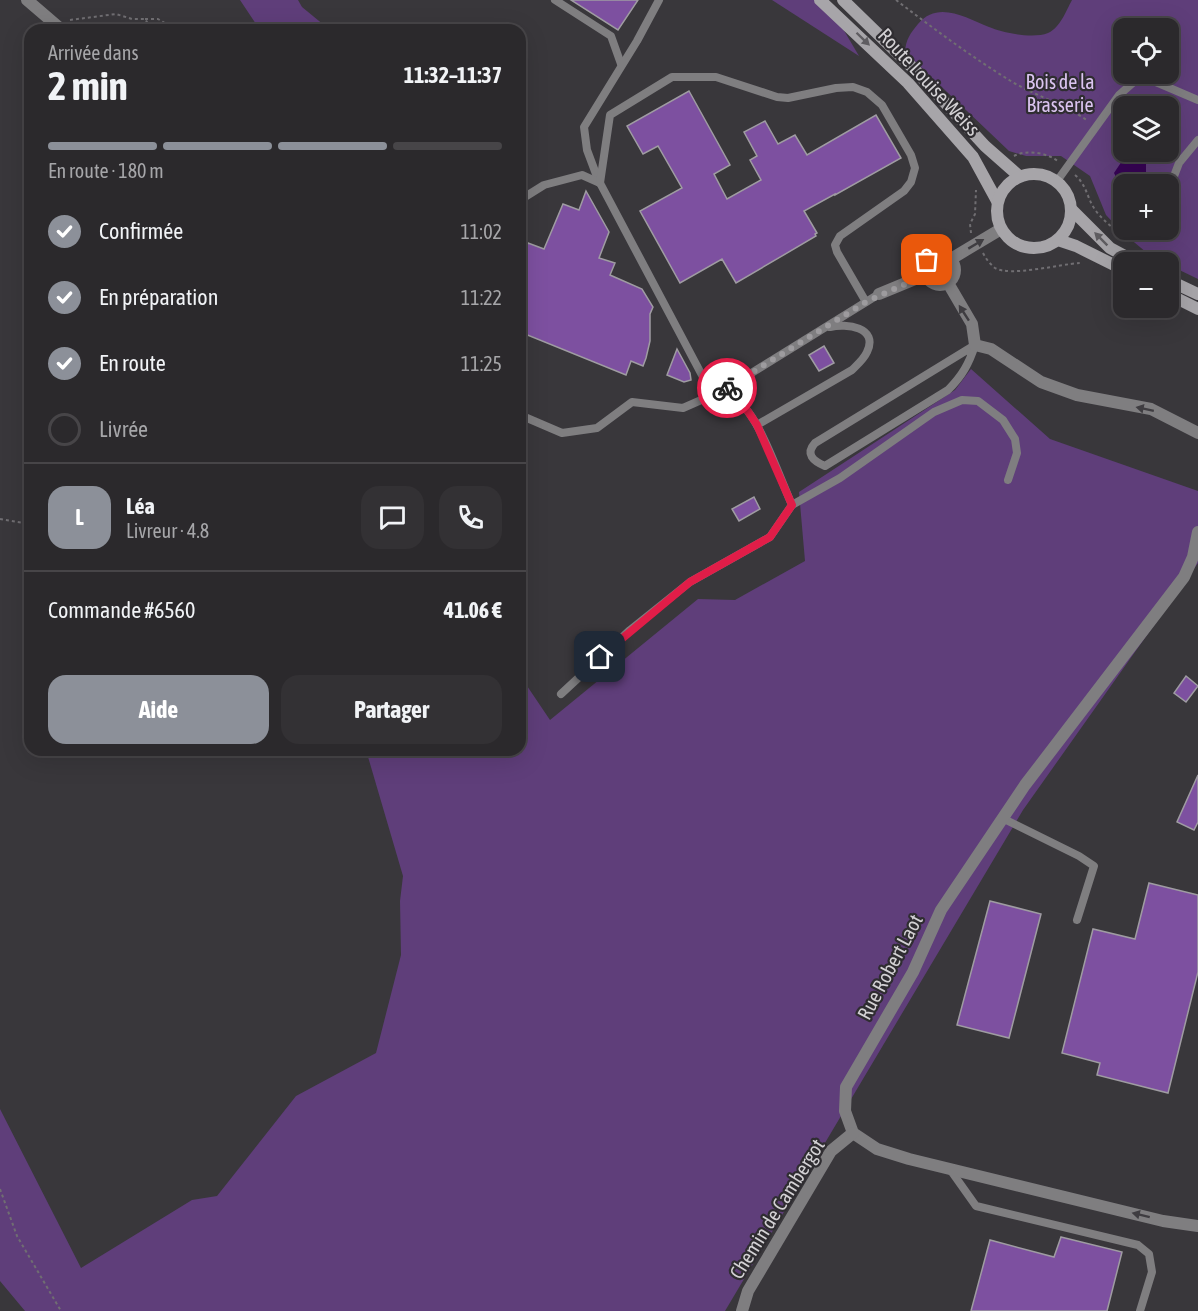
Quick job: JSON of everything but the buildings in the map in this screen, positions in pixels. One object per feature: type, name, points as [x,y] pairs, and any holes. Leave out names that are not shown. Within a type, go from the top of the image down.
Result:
[{"type":"main road","name":"Route Louise Weiss","points":[[820,0],[908,83],[973,157],[998,201]]},
{"type":"main road","name":"Route Louise Weiss","points":[[843,0],[915,70],[985,146],[1020,176]]},
{"type":"main road","points":[[1043,174],[1057,181],[1067,194],[1071,209],[1068,226],[1058,240],[1050,245],[1031,248],[1013,242],[1001,229],[997,220],[998,201],[1006,186],[1020,176],[1043,174]]},
{"type":"main road","points":[[1071,209],[1110,248],[1121,252]]},
{"type":"main road","points":[[1058,240],[1076,246],[1113,264]]},
{"type":"main road","points":[[1179,285],[1198,294]]},
{"type":"main road","points":[[1179,300],[1198,309]]},
{"type":"street","points":[[27,0],[55,24]]},
{"type":"street","points":[[951,259],[1001,229]]},
{"type":"street","points":[[941,254],[951,259],[954,264],[954,275],[948,283],[937,285],[927,279],[925,265],[931,257],[941,254]]},
{"type":"street","points":[[879,294],[925,275]]},
{"type":"street","points":[[948,283],[972,324],[975,345],[991,349],[1041,382],[1077,395],[1151,409],[1198,433]]},
{"type":"street","name":"Rue Robert Laot","points":[[853,1133],[845,1111],[846,1087],[913,972],[941,910],[1024,785],[1184,577],[1193,557],[1198,532]]},
{"type":"street","points":[[853,1133],[877,1149],[909,1159],[1163,1221],[1198,1226]]},
{"type":"street","name":"Chemin de Cambergot","points":[[742,1311],[748,1291],[831,1151],[853,1133]]},
{"type":"lane","points":[[555,0],[610,36],[621,63]]},
{"type":"lane","points":[[658,0],[637,40],[584,127],[587,150],[600,183],[704,378],[724,390],[747,410],[757,425],[792,505]]},
{"type":"lane","points":[[600,183],[610,115],[672,77],[716,77],[777,97],[788,98],[836,88],[853,87],[867,92],[882,105],[911,155],[915,168],[911,182],[904,191],[840,236],[835,245],[866,302]]},
{"type":"lane","points":[[1057,181],[1119,94],[1135,81],[1151,80],[1198,100]]},
{"type":"lane","points":[[1175,174],[1179,163],[1198,140]]},
{"type":"lane","points":[[526,196],[544,185],[582,175],[600,183]]},
{"type":"lane","points":[[526,418],[561,433],[597,428],[632,402],[683,408],[724,390],[879,294]]},
{"type":"lane","points":[[757,425],[852,370],[869,350],[869,340],[862,330],[853,325],[822,329]]},
{"type":"lane","points":[[975,345],[970,363],[961,377],[948,390],[825,466],[815,461],[810,455],[810,448],[815,443],[975,345]]},
{"type":"lane","points":[[561,694],[630,630],[690,582],[770,537],[792,505],[840,478],[933,412],[963,400],[978,401],[1003,420],[1015,439],[1017,453],[1008,480]]},
{"type":"lane","points":[[1002,818],[1079,856],[1094,866],[1077,920]]},
{"type":"lane","points":[[949,1168],[976,1206],[1138,1245],[1149,1254],[1152,1272],[1140,1311]]},
{"type":"path","points":[[896,0],[942,35],[1016,84],[1073,110],[1096,127]]},
{"type":"path","points":[[67,24],[116,14],[132,19],[158,19],[167,24]]},
{"type":"path","points":[[145,19],[148,24]]},
{"type":"path","points":[[1096,212],[1137,248]]},
{"type":"path","points":[[0,519],[24,523]]},
{"type":"path","points":[[0,1189],[17,1236],[61,1311]]},
{"type":"green space","points":[[240,0],[298,0],[302,7],[323,24],[256,24]]},
{"type":"green space","points":[[772,0],[826,0],[859,56]]},
{"type":"green space","name":"Bois de la Brasserie","points":[[1072,0],[1198,0],[1198,279],[1179,270],[1179,252],[1146,252],[1132,240],[1179,240],[1179,174],[1146,174],[1146,162],[1179,162],[1179,96],[1113,96],[1113,162],[1123,162],[1116,174],[1113,174],[1113,222],[1106,215],[1090,176],[1061,156],[1026,156],[1009,151],[905,52],[907,40],[918,24],[934,13],[952,13],[989,27],[1018,34],[1042,35],[1052,31]]},
{"type":"green space","points":[[971,369],[1050,439],[1198,491],[1198,563],[1023,810],[725,1311],[25,1311],[0,1281],[0,1109],[81,1268],[192,1200],[217,1196],[296,1096],[376,1053],[401,955],[400,901],[403,876],[368,756],[526,756],[526,684],[550,720],[698,599],[735,600],[805,561],[799,492],[955,390]]},
{"type":"shaded area","points":[[1121,162],[1146,162],[1146,174],[1114,173]]},
{"type":"way so far","points":[[727,388],[879,294],[925,275],[927,260]]},
{"type":"route","points":[[600,657],[690,582],[770,537],[792,505],[757,425],[747,410],[724,390],[727,388]]}]
